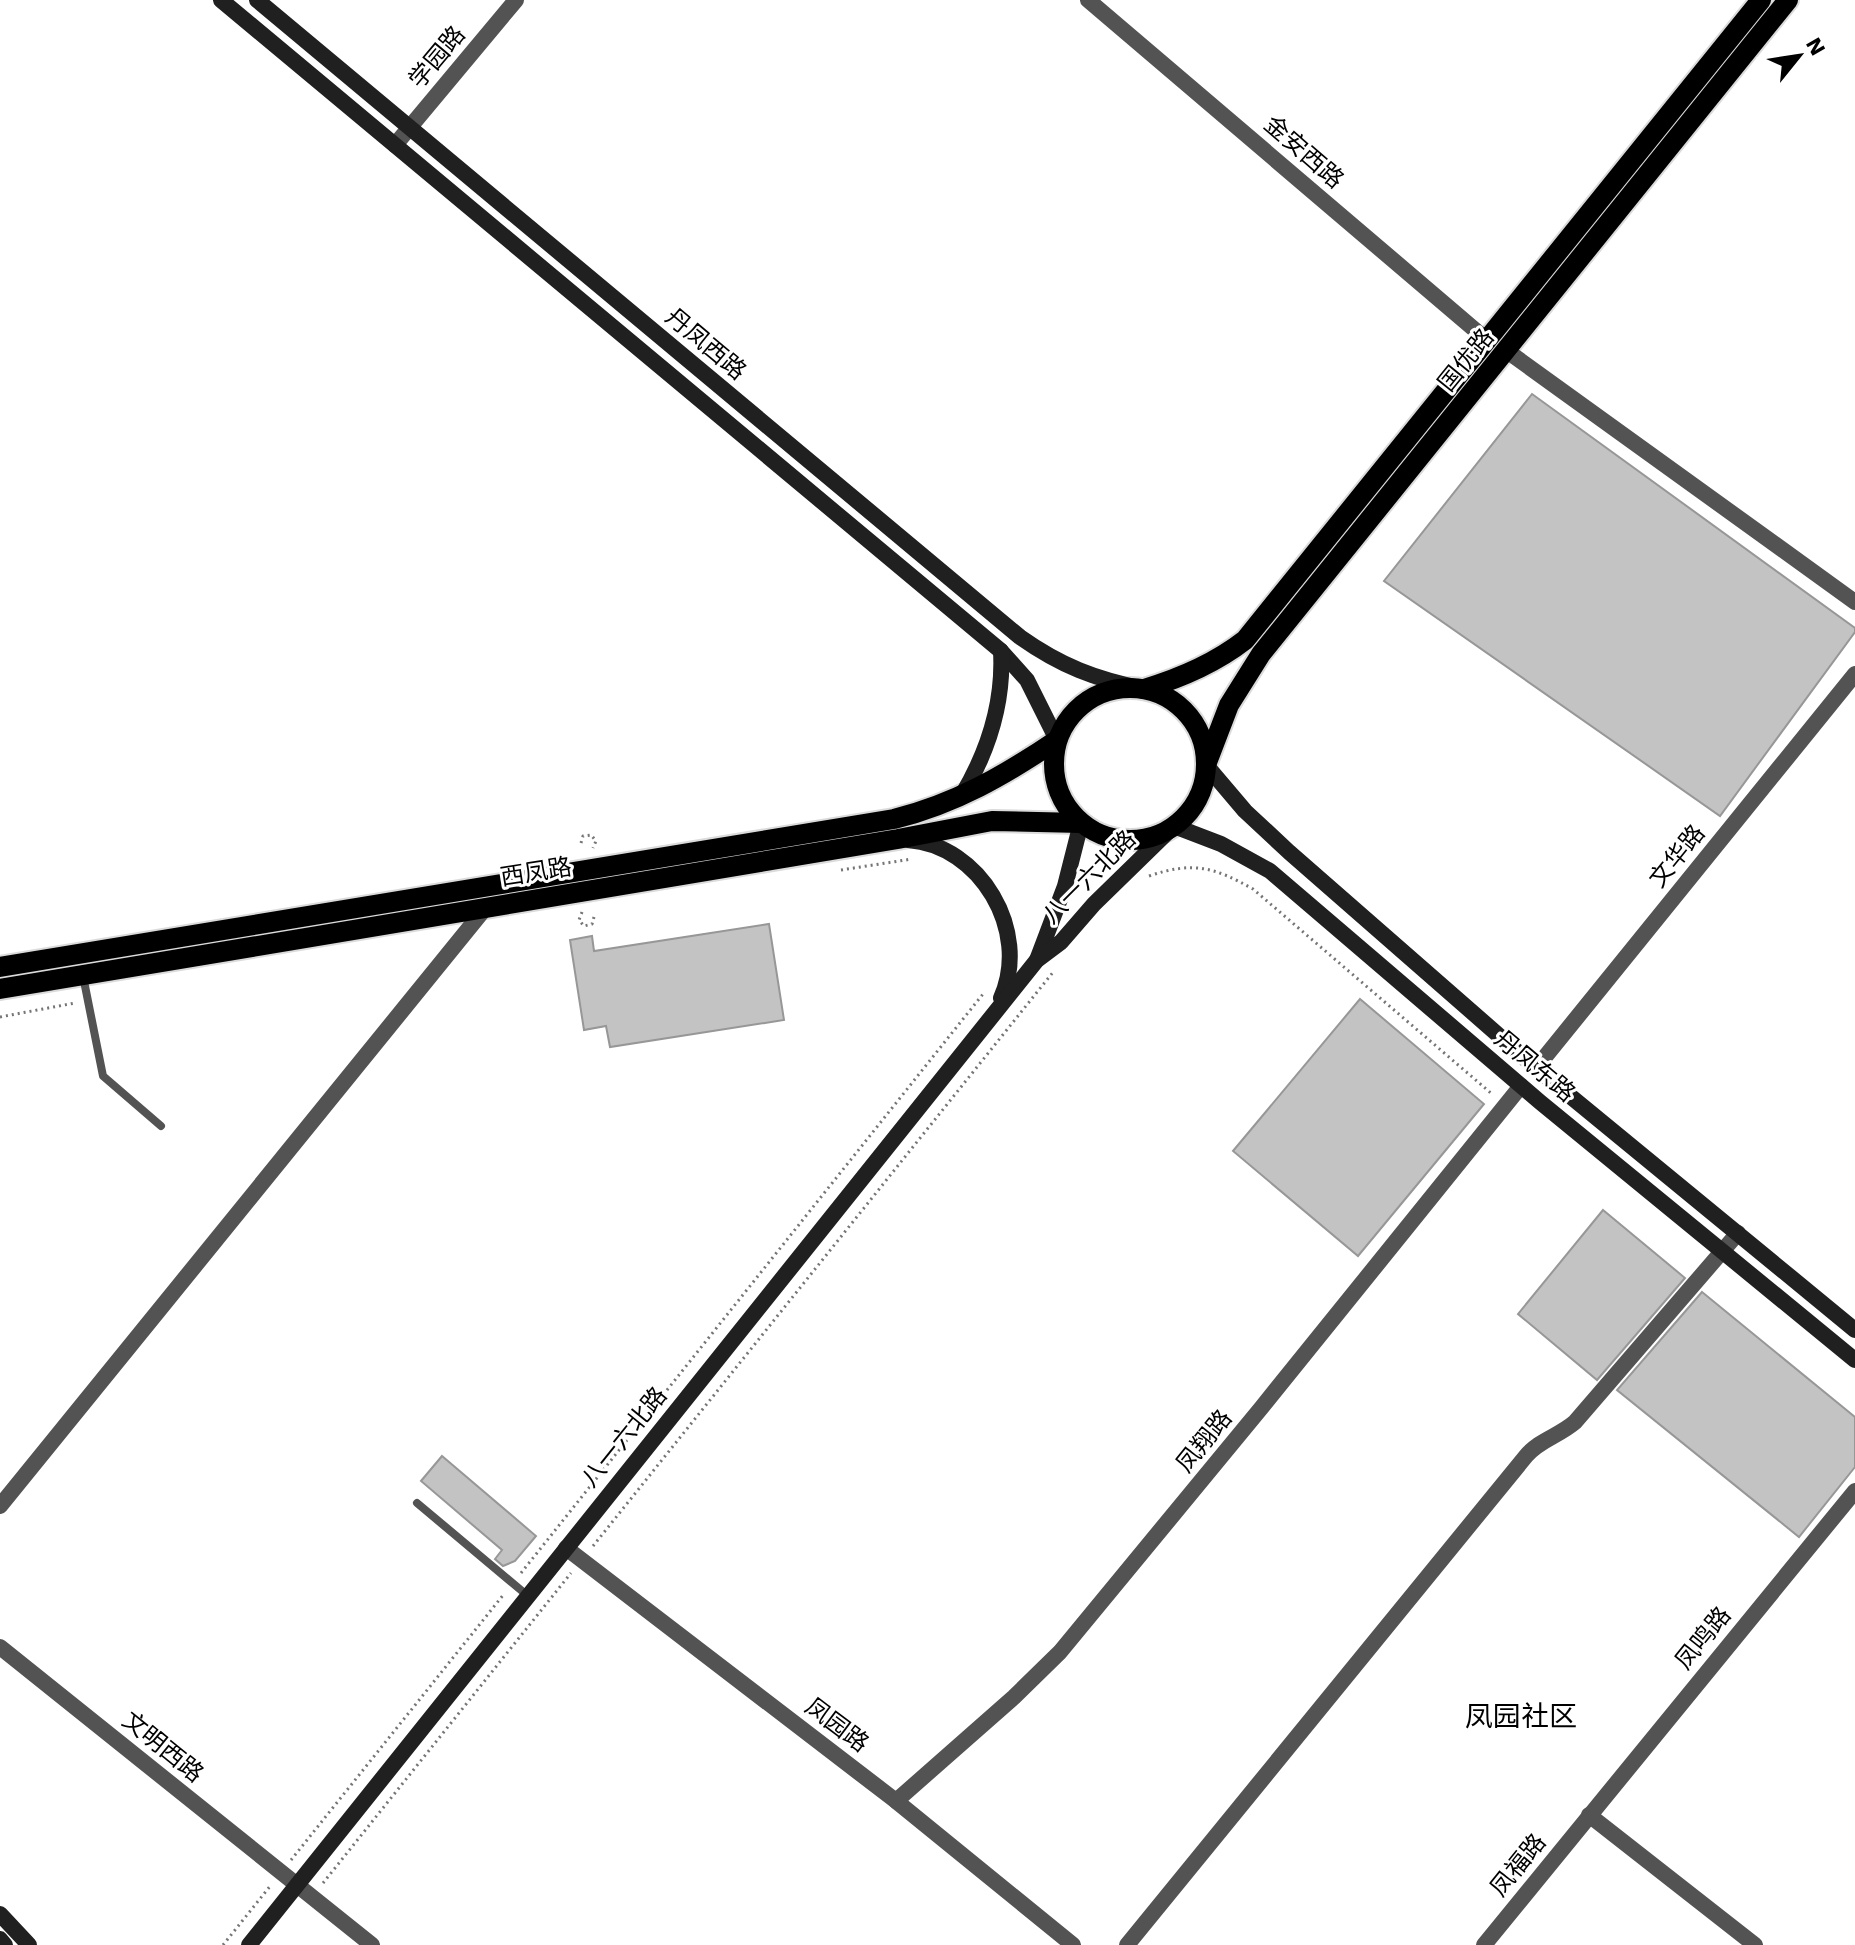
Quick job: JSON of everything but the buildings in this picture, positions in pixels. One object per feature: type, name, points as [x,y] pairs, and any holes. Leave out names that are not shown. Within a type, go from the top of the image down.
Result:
[{"type":"main road","name":"丹凤西路","points":[[221,0],[1001,651],[1027,680],[1057,740]]},
{"type":"main road","name":"丹凤西路","points":[[257,0],[1020,637],[1050,659],[1090,676],[1144,689]]},
{"type":"main road","name":"国优路","points":[[1144,689],[1199,670],[1225,656],[1245,640],[1761,0]]},
{"type":"main road","name":"国优路","points":[[1206,765],[1229,705],[1261,654],[1788,0]]},
{"type":"main road","points":[[961,798],[978,769],[993,727],[1002,678],[1001,651]]},
{"type":"main road","points":[[1122,688],[1144,689],[1163,696],[1181,708],[1194,725],[1203,744],[1206,765],[1202,788],[1191,810],[1174,826],[1157,836],[1117,840],[1097,834],[1068,809],[1054,776],[1057,740],[1067,721],[1091,699],[1122,688]]},
{"type":"main road","name":"西凤路","points":[[0,967],[870,824],[916,814],[961,798],[1057,740]]},
{"type":"main road","name":"丹凤东路","points":[[1206,765],[1245,811],[1289,852],[1536,1068],[1855,1330]]},
{"type":"main road","name":"西凤路","points":[[0,989],[992,821],[1081,823]]},
{"type":"main road","name":"八一六北路","points":[[1037,960],[1065,886],[1081,823]]},
{"type":"main road","name":"丹凤东路","points":[[1174,826],[1221,844],[1270,871],[1521,1086],[1855,1360]]},
{"type":"main road","name":"八一六北路","points":[[249,1945],[1037,960],[1061,942],[1094,904],[1174,826]]},
{"type":"main road","points":[[898,839],[918,841],[952,853],[971,867],[993,896],[1007,932],[1009,952],[1005,988],[993,1015]]},
{"type":"main road","points":[[0,1914],[29,1945]]},
{"type":"main road","points":[[0,1939],[5,1945]]},
{"type":"street","name":"学园路","points":[[395,145],[516,0]]},
{"type":"street","name":"金安西路","points":[[1088,0],[1488,341]]},
{"type":"street","points":[[1507,351],[1855,602]]},
{"type":"street","name":"文华路","points":[[1536,1068],[1855,674]]},
{"type":"street","points":[[0,1506],[487,906]]},
{"type":"street","name":"凤翔路","points":[[896,1801],[1060,1652],[1521,1086]]},
{"type":"street","points":[[1127,1945],[1526,1456],[1540,1443],[1575,1422],[1738,1233]]},
{"type":"street","name":"凤鸣路","points":[[1589,1815],[1855,1491]]},
{"type":"street","name":"凤园路","points":[[566,1548],[896,1801],[1073,1945]]},
{"type":"street","name":"文明西路","points":[[0,1647],[372,1945]]},
{"type":"street","points":[[1589,1815],[1755,1945]]},
{"type":"street","name":"凤福路","points":[[1484,1945],[1589,1815]]},
{"type":"lane","points":[[83,975],[103,1076],[161,1126]]},
{"type":"lane","points":[[417,1503],[528,1596]]},
{"type":"path","points":[[581,843],[585,835],[593,836],[597,843],[591,849]]},
{"type":"path","points":[[833,871],[921,860]]},
{"type":"path","points":[[1147,877],[1171,869],[1198,866],[1225,874],[1253,889],[1505,1105]]},
{"type":"path","points":[[585,911],[579,918],[582,925],[590,925],[594,917]]},
{"type":"path","points":[[312,1897],[1060,962]]},
{"type":"path","points":[[223,1945],[985,991]]},
{"type":"path","points":[[0,1017],[88,1001]]},
{"type":"district","name":"凤园社区","points":[[1521,1716]]}]
